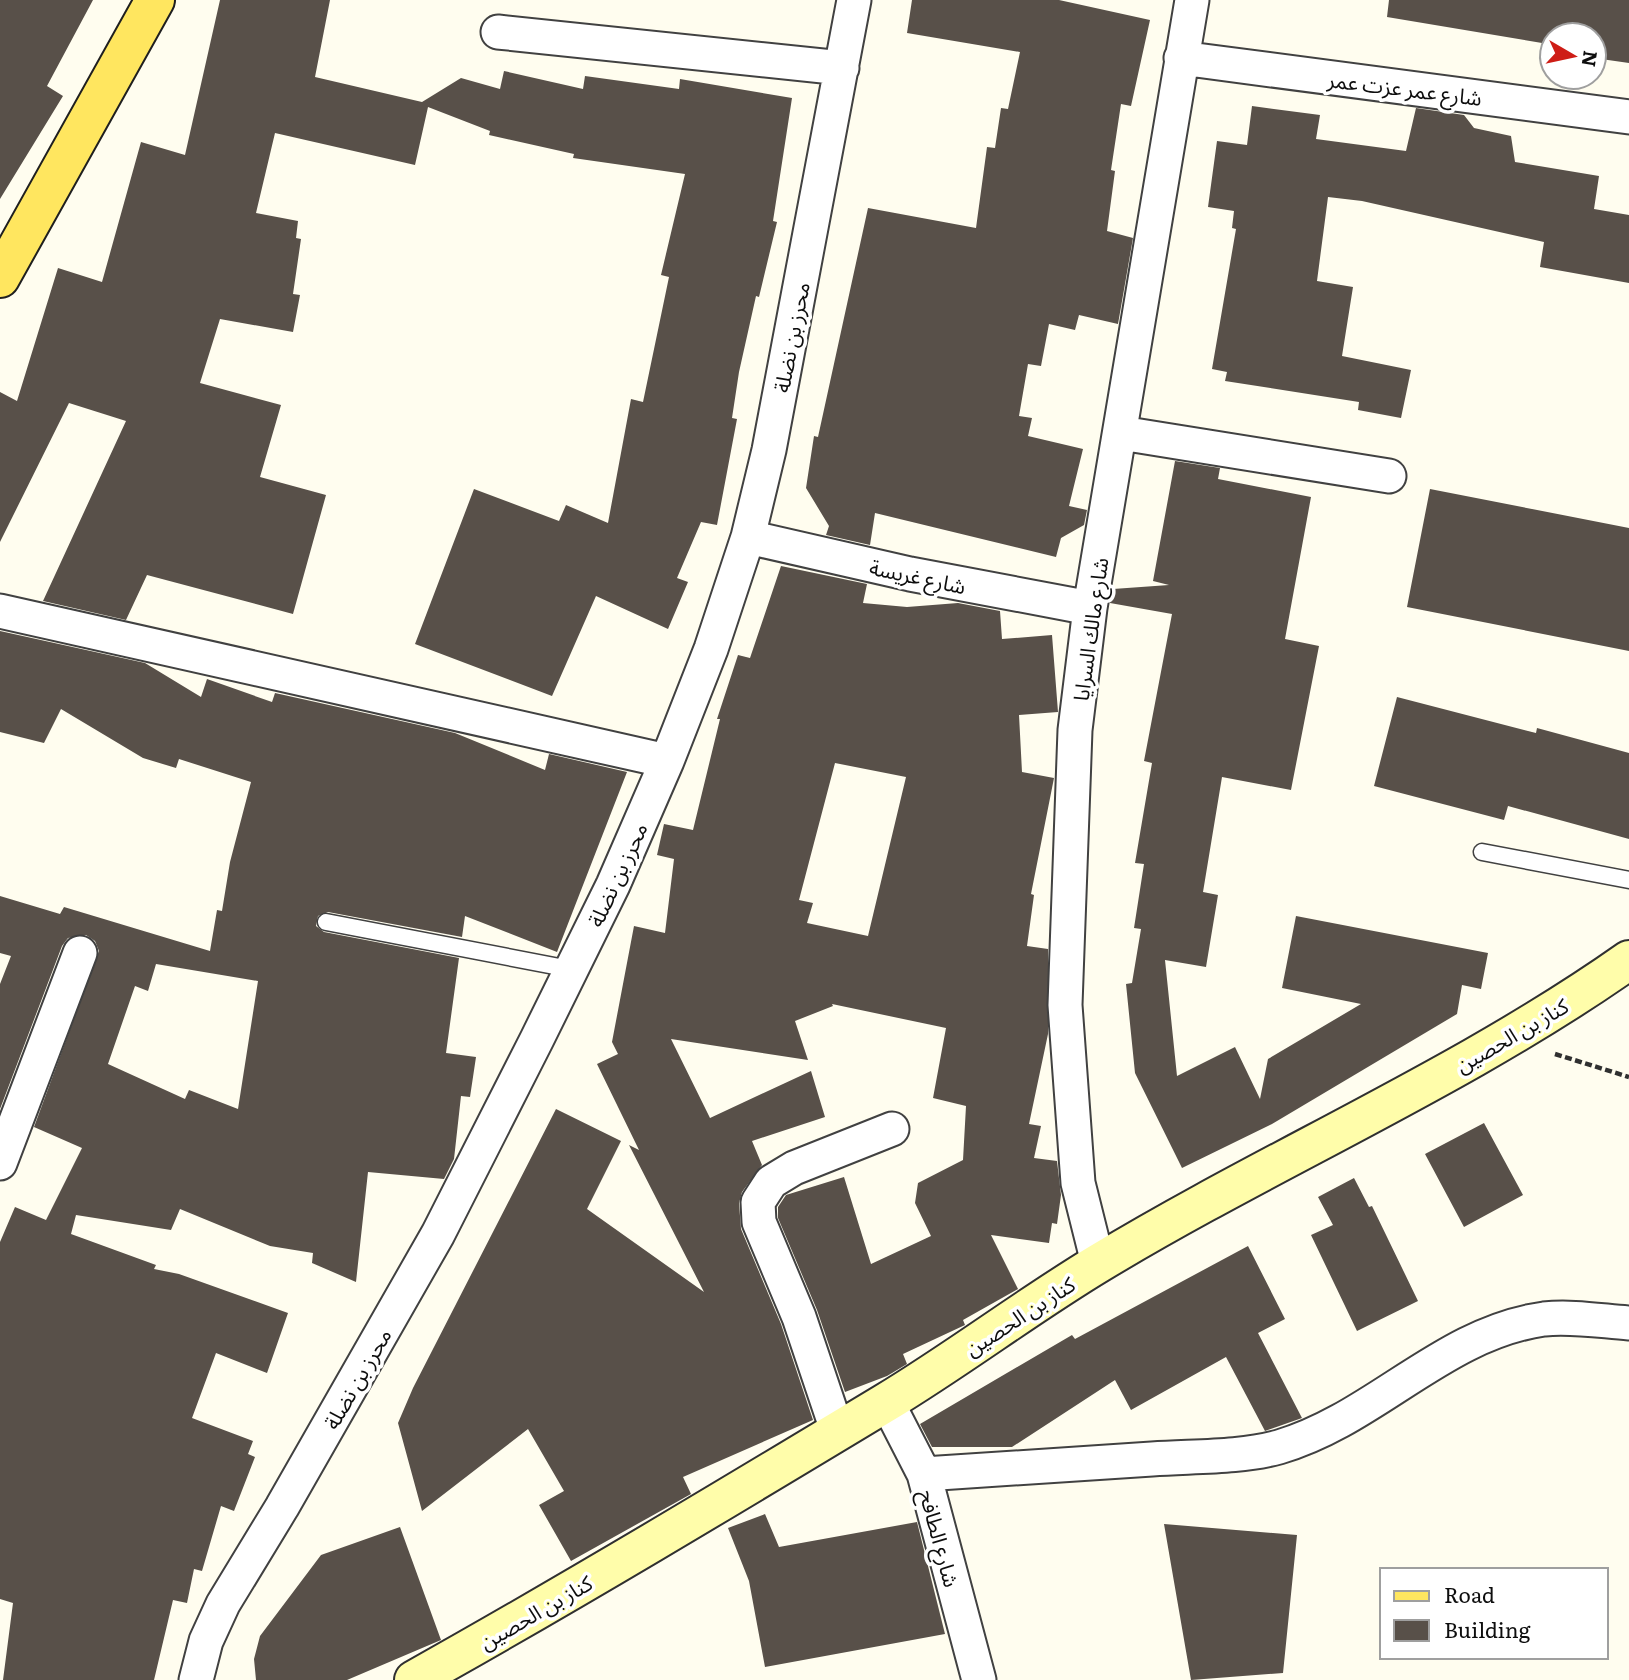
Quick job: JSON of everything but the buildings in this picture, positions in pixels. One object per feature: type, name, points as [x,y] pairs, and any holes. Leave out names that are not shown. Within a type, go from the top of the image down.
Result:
[{"type":"main road","points":[[0,278],[155,0]]},
{"type":"street","name":"محرز بن نضلة","points":[[196,1680],[206,1641],[223,1604],[282,1507],[438,1234],[613,885],[667,761],[711,649],[748,537],[769,450],[854,0]]},
{"type":"street","name":"شارع مالك السرايا","points":[[1098,1263],[1078,1183],[1065,1005],[1075,730],[1090,608],[1192,0]]},
{"type":"street","points":[[498,32],[842,68]]},
{"type":"street","name":"شارع عمر عزت عمر","points":[[1181,58],[1629,117]]},
{"type":"street","points":[[1121,433],[1389,476]]},
{"type":"street","name":"شارع غريسة","points":[[748,537],[910,574],[1090,608]]},
{"type":"street","points":[[0,611],[667,761]]},
{"type":"street","points":[[0,1163],[80,953]]},
{"type":"street","name":"كناز بن الحصين","points":[[414,1680],[641,1551],[887,1402],[1098,1263],[1504,1038],[1584,992],[1629,960]]},
{"type":"street","points":[[837,1430],[799,1317],[760,1222],[758,1202],[771,1182],[794,1168],[892,1129]]},
{"type":"street","points":[[924,1474],[1225,1454],[1277,1447],[1349,1418],[1461,1345],[1507,1328],[1545,1319],[1582,1318],[1629,1323]]},
{"type":"street","name":"شارع الطافح","points":[[887,1402],[924,1474],[979,1680]]},
{"type":"lane","points":[[1482,852],[1629,880]]},
{"type":"lane","points":[[326,922],[570,969]]},
{"type":"path","points":[[1504,1038],[1629,1077]]}]
